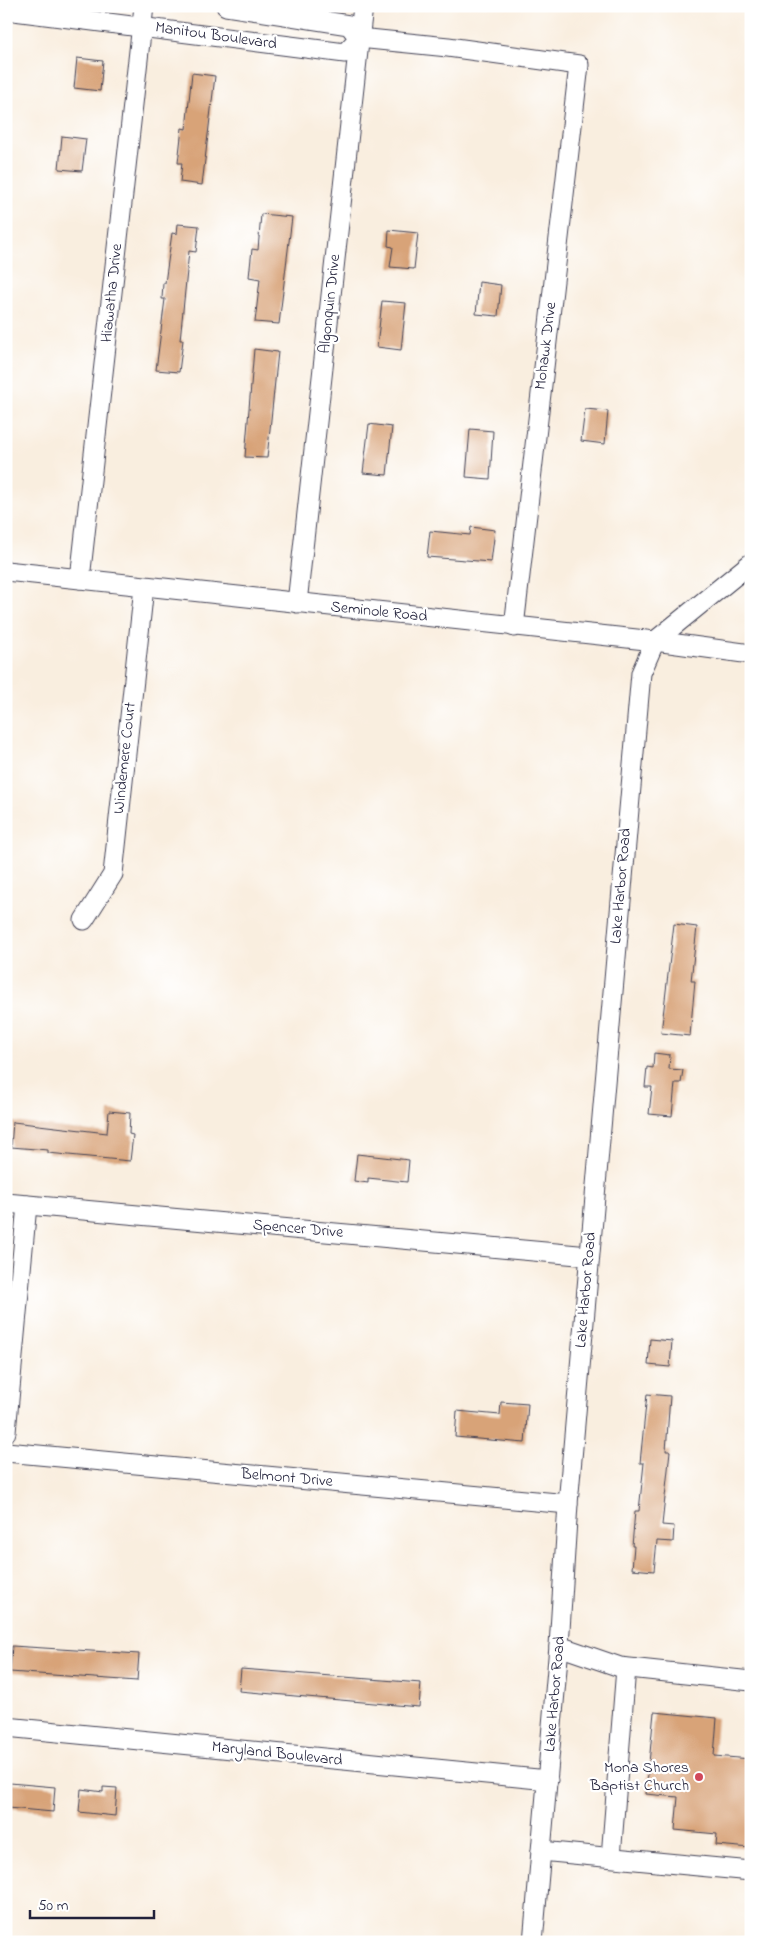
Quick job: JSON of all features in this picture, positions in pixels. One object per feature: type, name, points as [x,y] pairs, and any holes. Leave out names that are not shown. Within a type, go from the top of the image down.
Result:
[{"type":"street","name":"Hiawatha Drive","points":[[80,579],[144,6]]},
{"type":"street","name":"Manitou Boulevard","points":[[6,10],[141,26],[345,54],[359,38],[349,25],[226,6]]},
{"type":"street","name":"Algonquin Drive","points":[[297,603],[362,6]]},
{"type":"street","name":"Mohawk Drive","points":[[359,38],[448,47],[578,65],[514,627]]},
{"type":"street","points":[[655,641],[751,563]]},
{"type":"street","name":"Seminole Road","points":[[6,571],[655,641],[751,654]]},
{"type":"street","name":"Windemere Court","points":[[84,920],[113,874],[144,587]]},
{"type":"street","name":"Lake Harbor Road","points":[[533,1942],[559,1646],[568,1504],[589,1256],[640,682],[641,673],[655,641]]},
{"type":"street","name":"Spencer Drive","points":[[6,1203],[589,1256]]},
{"type":"street","points":[[6,1432],[27,1204]]},
{"type":"street","name":"Belmont Drive","points":[[6,1452],[568,1504]]},
{"type":"street","points":[[559,1646],[626,1668],[751,1681]]},
{"type":"street","points":[[611,1857],[626,1668]]},
{"type":"street","name":"Maryland Boulevard","points":[[6,1727],[548,1780]]},
{"type":"street","points":[[542,1852],[751,1871]]},
{"type":"building","points":[[77,58],[103,61],[100,91],[74,88]]},
{"type":"building","points":[[192,73],[215,76],[202,185],[180,182],[182,163],[178,163],[182,128],[186,129]]},
{"type":"building","points":[[62,136],[86,139],[82,171],[59,169]]},
{"type":"building","points":[[261,214],[292,217],[279,324],[255,322],[260,279],[249,277],[252,249],[258,250]]},
{"type":"building","points":[[178,224],[199,226],[196,252],[189,251],[180,340],[183,340],[179,372],[156,370],[165,299],[162,299],[163,283],[165,283],[172,233],[177,234]]},
{"type":"building","points":[[389,230],[418,233],[414,269],[390,267],[393,247],[388,246]]},
{"type":"building","points":[[479,282],[501,285],[498,316],[476,314]]},
{"type":"building","points":[[382,301],[406,303],[401,350],[377,347]]},
{"type":"building","points":[[254,349],[278,352],[267,458],[245,457]]},
{"type":"building","points":[[585,409],[608,411],[605,444],[581,441]]},
{"type":"building","points":[[369,424],[392,427],[387,475],[363,473]]},
{"type":"building","points":[[470,429],[493,431],[490,479],[466,477]]},
{"type":"building","points":[[471,527],[495,530],[491,562],[427,557],[430,531],[470,535]]},
{"type":"building","points":[[674,924],[697,927],[691,981],[695,981],[690,1036],[661,1033]]},
{"type":"building","points":[[654,1053],[670,1055],[669,1069],[683,1070],[681,1083],[675,1083],[672,1116],[649,1114],[652,1087],[645,1087],[647,1067],[653,1068]]},
{"type":"building","points":[[109,1111],[130,1113],[129,1134],[133,1135],[130,1161],[48,1153],[48,1150],[11,1147],[13,1122],[107,1133]]},
{"type":"building","points":[[357,1154],[409,1160],[407,1182],[368,1178],[368,1183],[354,1181]]},
{"type":"building","points":[[650,1339],[672,1341],[670,1367],[648,1365]]},
{"type":"building","points":[[647,1394],[670,1396],[666,1451],[670,1451],[662,1525],[674,1526],[673,1542],[657,1541],[654,1571],[632,1569],[635,1511],[639,1511],[644,1463],[640,1463]]},
{"type":"building","points":[[501,1402],[528,1404],[525,1443],[455,1437],[457,1411],[500,1415]]},
{"type":"building","points":[[12,1646],[139,1654],[137,1681],[10,1672]]},
{"type":"building","points":[[241,1669],[421,1683],[419,1707],[239,1691]]},
{"type":"building","name":"Mona Shores Baptist Church","points":[[654,1712],[717,1718],[714,1756],[751,1759],[751,1848],[716,1845],[717,1834],[675,1830],[678,1797],[646,1794]]},
{"type":"building","points":[[10,1783],[55,1787],[53,1812],[8,1808]]},
{"type":"building","points":[[103,1787],[117,1788],[115,1816],[79,1812],[81,1789],[103,1792]]},
{"type":"place","name":"Mona Shores Baptist Church","points":[[699,1777]]}]
